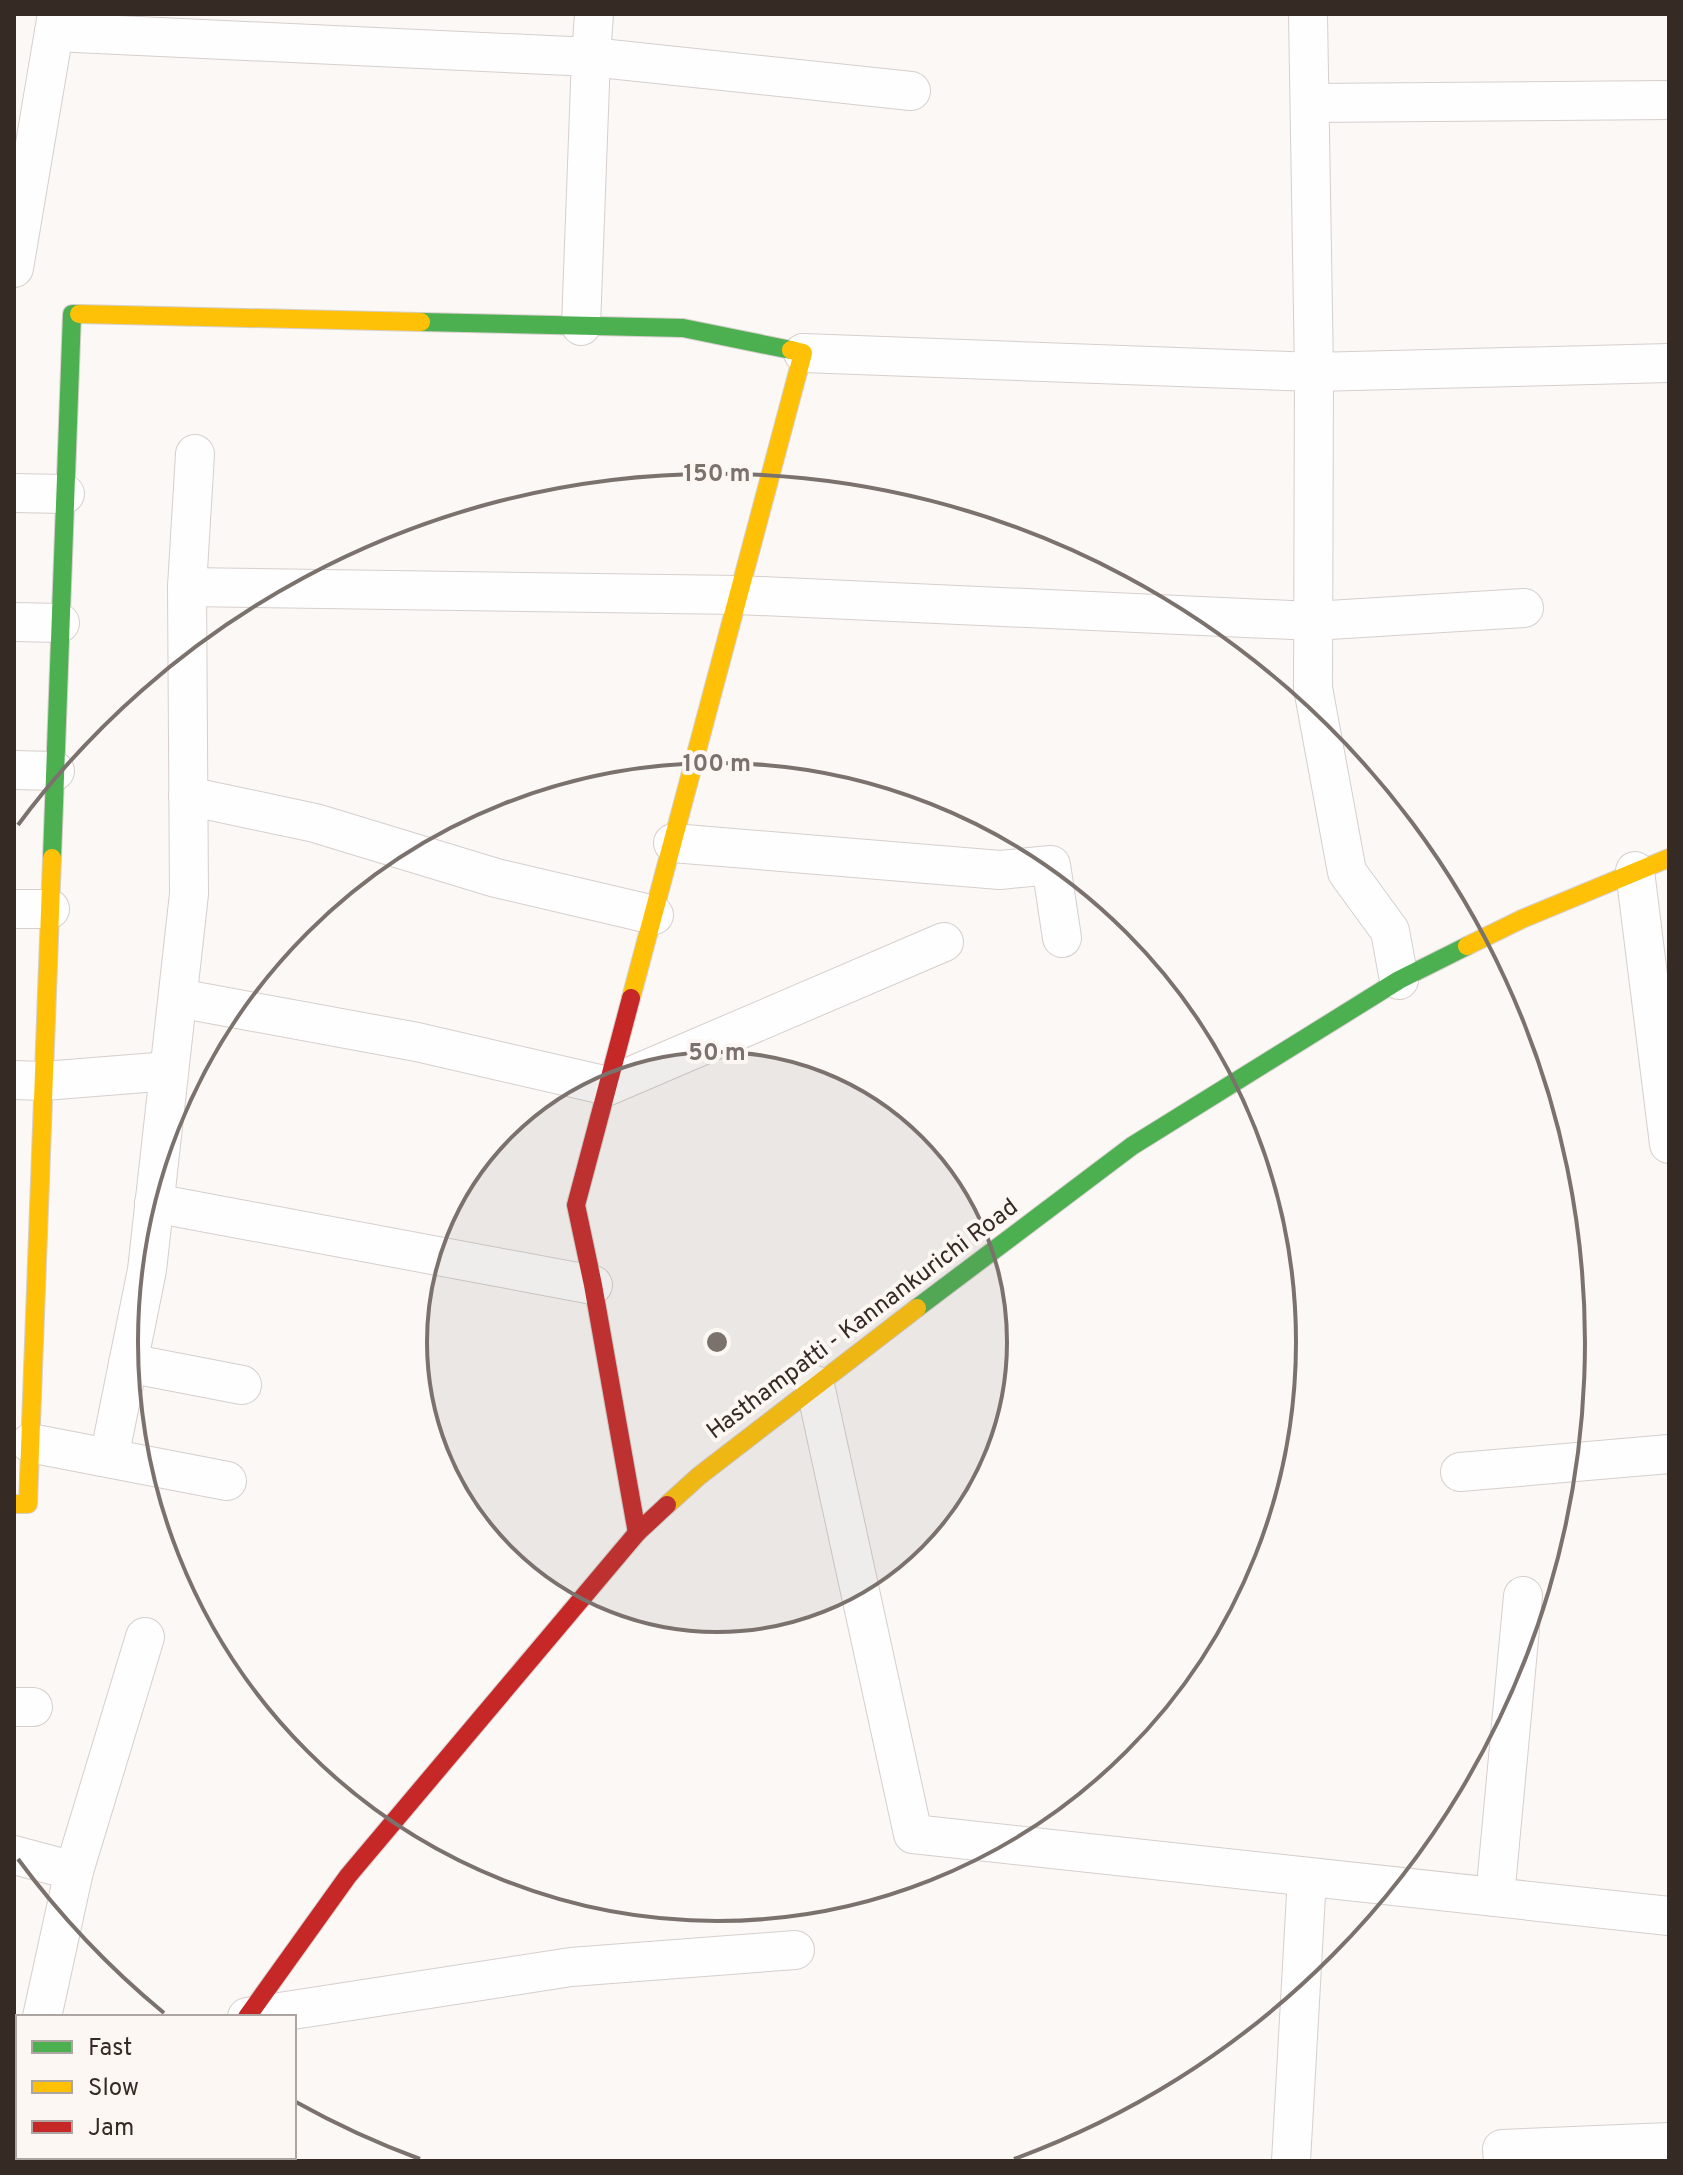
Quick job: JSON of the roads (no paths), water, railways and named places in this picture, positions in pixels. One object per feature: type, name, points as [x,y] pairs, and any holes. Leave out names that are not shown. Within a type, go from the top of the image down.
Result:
[{"type":"street","points":[[581,326],[594,14]]},
{"type":"street","points":[[1308,14],[1314,372],[1313,688],[1347,872],[1390,931],[1399,980]]},
{"type":"street","points":[[14,268],[56,23],[591,57],[911,91]]},
{"type":"street","points":[[1310,103],[1669,100]]},
{"type":"street","points":[[14,1504],[28,1504],[26,1251],[32,909],[55,771],[72,314],[683,328],[803,353],[1314,372],[1669,363]]},
{"type":"street","points":[[637,1533],[576,1205],[803,353]]},
{"type":"street","points":[[109,1458],[147,1270],[189,894],[187,587],[195,454]]},
{"type":"street","points":[[14,493],[65,494]]},
{"type":"street","points":[[187,587],[738,595],[1313,621],[1524,608]]},
{"type":"street","points":[[14,622],[60,623]]},
{"type":"street","points":[[14,770],[55,771]]},
{"type":"street","points":[[188,796],[315,823],[496,878],[654,915]]},
{"type":"street","points":[[673,843],[1000,870],[1051,865],[1062,938]]},
{"type":"street","points":[[1652,864],[1669,1144]]},
{"type":"street","name":"Hasthampatti - Kannankurichi Road","points":[[248,2015],[348,1876],[637,1533],[699,1476],[1132,1146],[1399,980],[1522,919],[1652,864]]},
{"type":"street","points":[[178,998],[417,1042],[608,1086],[944,942]]},
{"type":"street","points":[[29,1080],[169,1071]]},
{"type":"street","points":[[154,1203],[593,1285]]},
{"type":"street","points":[[128,1363],[242,1385]]},
{"type":"street","points":[[815,1385],[913,1834],[1669,1916]]},
{"type":"street","points":[[25,1420],[109,1458],[227,1481]]},
{"type":"street","points":[[1460,1472],[1669,1454]]},
{"type":"street","points":[[1495,1897],[1523,1596]]},
{"type":"street","points":[[42,2015],[74,1871],[145,1637]]},
{"type":"street","points":[[14,1855],[74,1871]]},
{"type":"street","points":[[1291,2161],[1307,1877]]},
{"type":"street","points":[[260,2015],[571,1967],[795,1950]]},
{"type":"street","points":[[1503,2161],[1502,2149],[1669,2142]]}]
